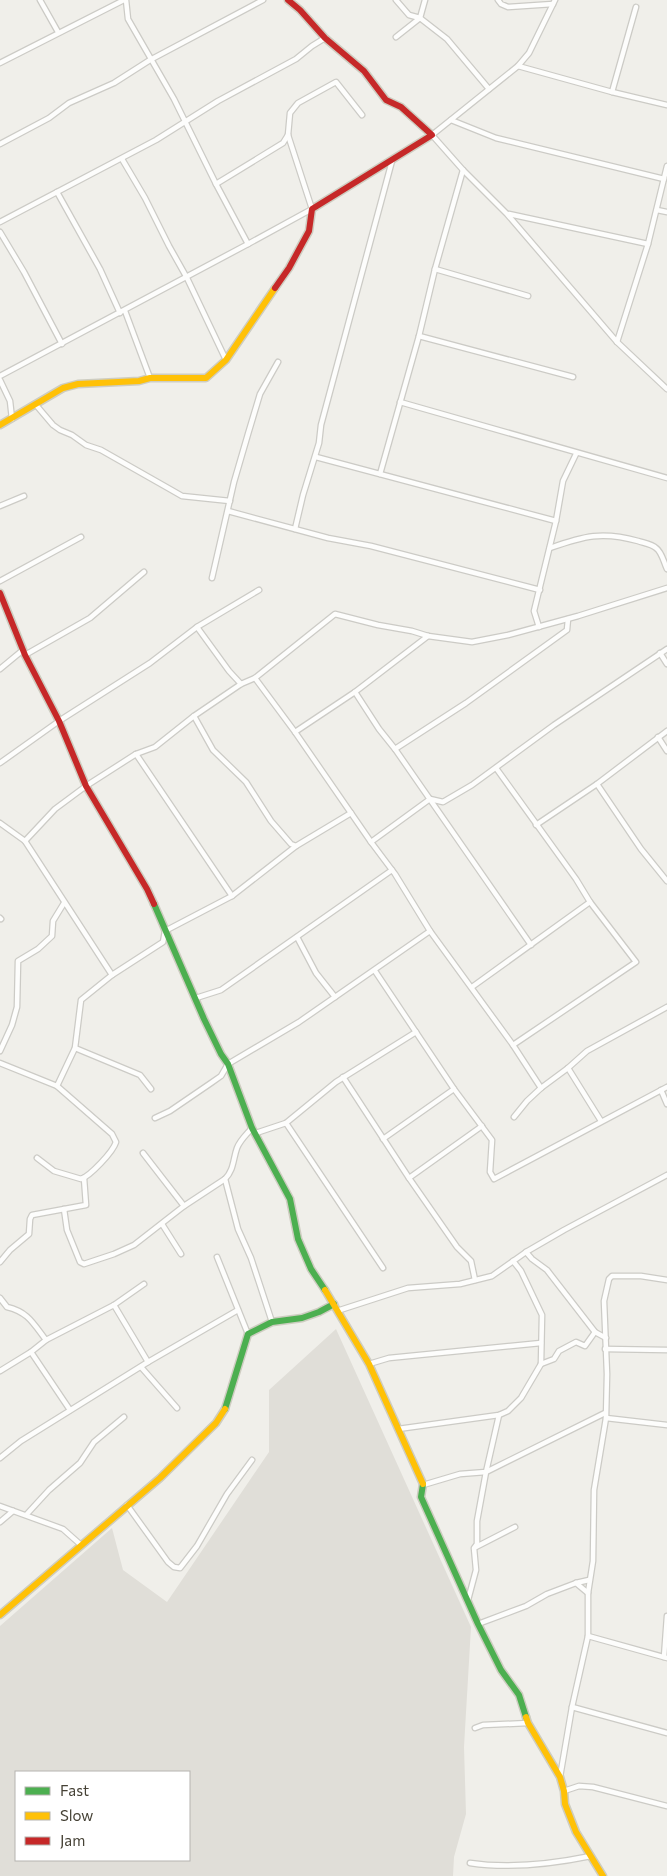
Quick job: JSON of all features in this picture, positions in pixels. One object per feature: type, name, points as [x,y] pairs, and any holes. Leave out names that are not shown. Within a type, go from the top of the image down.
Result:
[{"type":"street","points":[[40,0],[58,32]]},
{"type":"street","points":[[0,63],[58,32],[125,0],[128,19],[185,122],[248,244]]},
{"type":"street","points":[[0,144],[49,118],[69,103],[114,84],[150,60],[263,0]]},
{"type":"street","points":[[288,0],[300,10],[325,38],[364,71],[386,100],[401,107],[432,135],[463,170],[507,214],[617,342],[667,389]]},
{"type":"street","points":[[396,0],[409,15],[420,18],[446,39],[489,89]]},
{"type":"street","points":[[396,38],[420,18],[426,0]]},
{"type":"street","points":[[498,0],[501,4],[508,7],[554,2]]},
{"type":"street","points":[[12,419],[10,401],[0,378],[312,209],[432,135],[518,66],[529,53],[554,2]]},
{"type":"street","points":[[612,92],[636,7]]},
{"type":"street","points":[[0,222],[122,159],[218,101],[296,58],[325,38]]},
{"type":"street","points":[[518,66],[667,105]]},
{"type":"street","points":[[216,184],[284,144],[288,135],[290,113],[298,102],[336,82],[362,115]]},
{"type":"street","points":[[451,120],[496,138],[664,179]]},
{"type":"street","points":[[0,425],[63,388],[78,384],[139,381],[150,378],[206,378],[226,360],[289,268],[309,231],[312,209],[288,135]]},
{"type":"street","points":[[122,159],[187,278],[226,360]]},
{"type":"street","points":[[295,529],[303,495],[316,456],[321,425],[392,161]]},
{"type":"street","points":[[617,342],[648,244],[667,166]]},
{"type":"street","points":[[380,474],[463,170]]},
{"type":"street","points":[[57,192],[122,312],[150,378]]},
{"type":"street","points":[[657,210],[667,212]]},
{"type":"street","points":[[507,214],[648,244]]},
{"type":"street","points":[[0,232],[24,272],[62,344]]},
{"type":"street","points":[[435,269],[528,296]]},
{"type":"street","points":[[419,336],[573,377]]},
{"type":"street","points":[[212,578],[230,501],[260,394],[278,362]]},
{"type":"street","points":[[400,402],[576,454],[667,478]]},
{"type":"street","points":[[36,405],[60,430],[72,435],[86,445],[101,450],[182,496],[230,501]]},
{"type":"street","points":[[539,627],[534,615],[556,521],[563,481],[576,454]]},
{"type":"street","points":[[316,456],[556,521]]},
{"type":"street","points":[[0,506],[24,496]]},
{"type":"street","points":[[228,511],[328,538],[398,552],[540,590]]},
{"type":"street","points":[[550,548],[585,537],[603,534],[630,539],[655,547],[659,550],[667,569]]},
{"type":"street","points":[[0,581],[81,536]]},
{"type":"street","points":[[0,670],[24,652],[90,618],[144,572]]},
{"type":"street","points":[[25,841],[55,809],[86,786],[136,754],[155,746],[194,716],[241,684],[255,678],[334,614],[378,626],[472,642],[508,635],[568,619],[667,588]]},
{"type":"street","points":[[0,763],[59,721],[150,663],[197,627],[259,590]]},
{"type":"street","points":[[0,593],[24,652],[59,721],[86,786],[147,889],[220,1054],[228,1064],[254,1130],[290,1199],[298,1239],[311,1269],[370,1364],[423,1485],[421,1497],[478,1624],[501,1670],[519,1695],[528,1723],[560,1777],[565,1804],[576,1832],[603,1876]]},
{"type":"street","points":[[395,749],[458,708],[567,630],[568,619]]},
{"type":"street","points":[[197,627],[229,671],[241,684]]},
{"type":"street","points":[[295,732],[355,692],[428,636]]},
{"type":"street","points":[[371,842],[430,799],[443,802],[496,768],[554,725],[667,649]]},
{"type":"street","points":[[660,654],[667,664]]},
{"type":"street","points":[[255,678],[392,870],[430,931],[472,987],[541,1088]]},
{"type":"street","points":[[355,692],[531,945]]},
{"type":"street","points":[[194,716],[213,750],[246,782],[271,821],[291,844],[296,846]]},
{"type":"street","points":[[536,825],[597,784],[667,731]]},
{"type":"street","points":[[658,737],[667,751]]},
{"type":"street","points":[[136,754],[232,896]]},
{"type":"street","points":[[496,768],[576,879],[590,902],[636,962],[513,1045]]},
{"type":"street","points":[[597,784],[641,849],[667,881]]},
{"type":"street","points":[[165,931],[232,896],[296,846],[351,813]]},
{"type":"street","points":[[0,823],[25,841],[112,975]]},
{"type":"street","points":[[196,998],[221,990],[392,870]]},
{"type":"street","points":[[472,987],[590,902]]},
{"type":"street","points":[[0,1051],[12,1025],[17,1007],[18,961],[52,936],[53,921],[64,903]]},
{"type":"street","points":[[57,1086],[76,1048],[81,1000],[112,975],[163,942],[165,931]]},
{"type":"street","points":[[155,1118],[170,1111],[221,1076],[228,1064],[299,1022],[430,931]]},
{"type":"street","points":[[297,938],[316,973],[336,996]]},
{"type":"street","points":[[375,970],[454,1089],[492,1140],[490,1172],[494,1179],[667,1087]]},
{"type":"street","points":[[514,1117],[541,1088],[587,1051],[667,1007]]},
{"type":"street","points":[[64,1209],[67,1230],[80,1262],[84,1264],[134,1245],[184,1206],[225,1179],[235,1162],[237,1148],[254,1130],[286,1123],[343,1078],[416,1032]]},
{"type":"street","points":[[76,1048],[140,1075],[152,1089]]},
{"type":"street","points":[[0,1063],[57,1086],[116,1139],[114,1148],[81,1180],[54,1171],[37,1158]]},
{"type":"street","points":[[568,1068],[602,1121]]},
{"type":"street","points":[[343,1078],[457,1247],[471,1261],[475,1280]]},
{"type":"street","points":[[383,1139],[454,1089]]},
{"type":"street","points":[[661,1090],[667,1104]]},
{"type":"street","points":[[286,1123],[383,1268]]},
{"type":"street","points":[[409,1178],[482,1126]]},
{"type":"street","points":[[143,1153],[184,1206]]},
{"type":"street","points":[[337,1311],[408,1288],[460,1284],[492,1276],[526,1252],[667,1175]]},
{"type":"street","points":[[0,1262],[10,1250],[29,1234],[32,1215],[87,1204],[84,1178]]},
{"type":"street","points":[[225,1179],[238,1229],[251,1258],[272,1322]]},
{"type":"street","points":[[162,1224],[181,1254]]},
{"type":"street","points":[[526,1252],[547,1270],[595,1332],[606,1338]]},
{"type":"street","points":[[0,1615],[177,1462],[216,1423],[224,1412],[248,1334],[217,1258]]},
{"type":"street","points":[[398,1429],[499,1415],[508,1411],[521,1398],[541,1364],[542,1315],[521,1271],[513,1261]]},
{"type":"street","points":[[560,1777],[572,1708],[588,1636],[588,1593],[593,1561],[594,1490],[605,1416],[607,1374],[604,1301],[609,1279],[612,1276],[667,1280]]},
{"type":"street","points":[[0,1371],[31,1352],[46,1340],[114,1305],[144,1284]]},
{"type":"street","points":[[0,1298],[7,1307],[19,1310],[28,1317],[46,1340]]},
{"type":"street","points":[[248,1334],[272,1322],[302,1318],[334,1304]]},
{"type":"street","points":[[114,1305],[148,1362]]},
{"type":"street","points":[[0,1458],[21,1441],[70,1410],[238,1310]]},
{"type":"street","points":[[541,1364],[554,1359],[559,1351],[576,1342],[585,1346],[595,1332]]},
{"type":"street","points":[[370,1364],[389,1358],[541,1343]]},
{"type":"street","points":[[605,1349],[667,1350]]},
{"type":"street","points":[[31,1352],[70,1410]]},
{"type":"street","points":[[141,1368],[178,1408]]},
{"type":"street","points":[[468,1600],[476,1570],[474,1548],[477,1544],[478,1521],[486,1472],[499,1415]]},
{"type":"street","points":[[423,1485],[460,1474],[486,1472],[605,1416],[667,1425]]},
{"type":"street","points":[[27,1514],[48,1490],[80,1463],[94,1442],[124,1417]]},
{"type":"street","points":[[127,1504],[168,1562],[174,1567],[180,1568],[197,1546],[227,1494],[252,1460]]},
{"type":"street","points":[[0,1506],[27,1514],[63,1529],[81,1545]]},
{"type":"street","points":[[0,1522],[13,1511]]},
{"type":"street","points":[[474,1548],[514,1527]]},
{"type":"street","points":[[478,1624],[526,1606],[547,1594],[589,1580]]},
{"type":"street","points":[[576,1583],[588,1593]]},
{"type":"street","points":[[588,1636],[665,1658],[667,1616]]},
{"type":"street","points":[[572,1708],[667,1733]]},
{"type":"street","points":[[475,1728],[483,1725],[528,1723]]},
{"type":"street","points":[[564,1791],[579,1786],[593,1787],[667,1806]]},
{"type":"street","points":[[470,1863],[499,1866],[558,1862],[591,1856]]},
{"type":"shaded area","points":[[336,1329],[471,1627],[464,1747],[466,1814],[454,1857],[453,1876],[0,1876],[0,1626],[112,1528],[123,1570],[167,1602],[269,1452],[269,1390]]},
{"type":"traffic: fast","points":[[154,904],[204,1019],[228,1064],[252,1128],[290,1199],[298,1239],[311,1269],[325,1290]]},
{"type":"traffic: fast","points":[[225,1409],[248,1334],[272,1322],[302,1318],[334,1304]]},
{"type":"traffic: fast","points":[[423,1484],[421,1497],[478,1624],[501,1670],[519,1695],[526,1717]]},
{"type":"traffic: slow","points":[[0,425],[63,388],[78,384],[139,381],[150,378],[206,378],[226,360],[275,288]]},
{"type":"traffic: slow","points":[[325,1290],[369,1364],[423,1484]]},
{"type":"traffic: slow","points":[[0,1615],[160,1478],[216,1423],[225,1409]]},
{"type":"traffic: slow","points":[[526,1717],[560,1777],[565,1804],[576,1832],[603,1876]]},
{"type":"traffic: jam","points":[[275,288],[289,268],[309,231],[312,209],[432,135],[401,107],[386,100],[364,71],[325,38],[300,10],[288,0]]},
{"type":"traffic: jam","points":[[0,593],[25,655],[59,721],[86,786],[154,904]]}]
